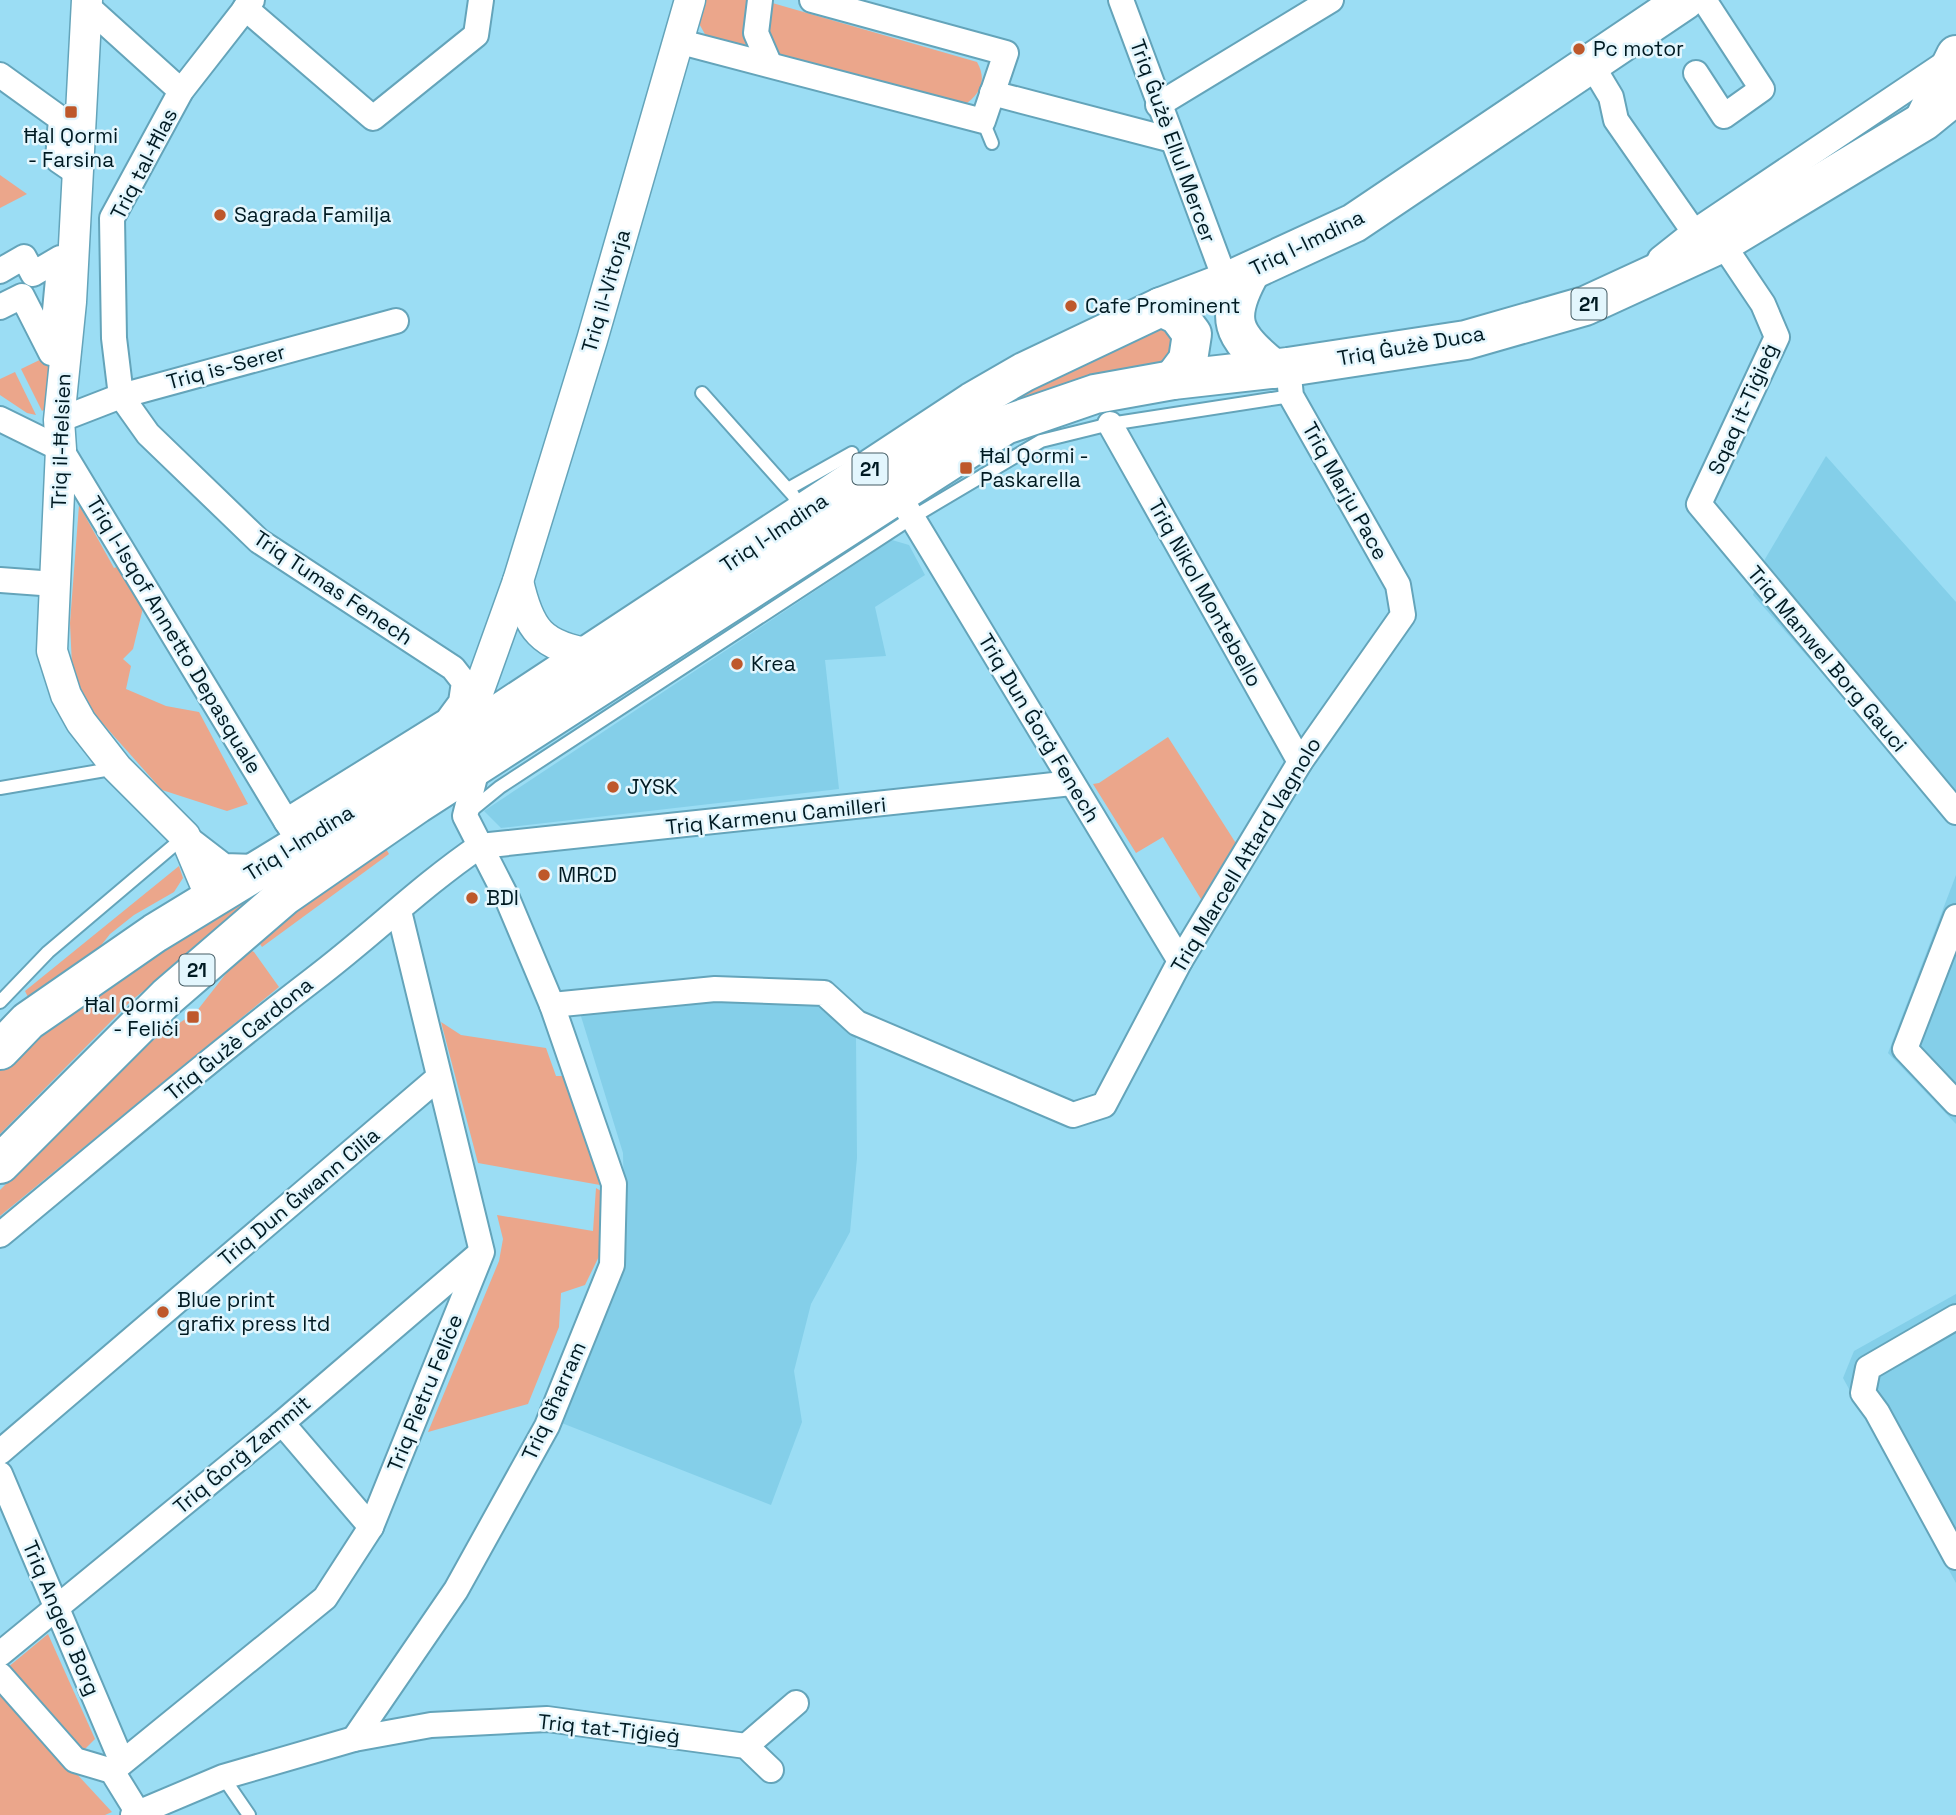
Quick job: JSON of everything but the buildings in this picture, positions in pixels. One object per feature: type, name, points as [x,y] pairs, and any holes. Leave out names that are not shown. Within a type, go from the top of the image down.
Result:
[{"type":"highway","name":"Triq l-Imdina","points":[[0,1164],[167,997],[237,934],[284,897],[417,804],[469,752],[592,654],[795,502],[1024,372],[1161,307],[1238,276],[1354,223],[1685,0]]},
{"type":"highway","points":[[1924,121],[1956,55]]},
{"type":"highway","name":"Triq Ġużè Duca","points":[[1173,380],[1284,377],[1466,340],[1585,306],[1642,281],[1708,238],[1924,121],[1956,95]]},
{"type":"highway","points":[[1238,276],[1234,317],[1253,352],[1284,377]]},
{"type":"highway","points":[[1161,307],[1178,315],[1192,334],[1188,360],[1173,380]]},
{"type":"highway","name":"Triq l-Imdina","points":[[0,1050],[28,1021],[155,933],[261,867],[293,832],[469,752],[905,506],[1005,425],[1095,394],[1173,380]]},
{"type":"street","points":[[248,4],[373,118],[476,35],[481,0]]},
{"type":"street","name":"Triq il-Vitorja","points":[[469,752],[690,0]]},
{"type":"street","points":[[760,0],[756,33],[769,63]]},
{"type":"street","points":[[677,41],[982,121],[1006,54],[878,8],[812,0]]},
{"type":"street","name":"Triq Ġużè Ellul Mercer","points":[[1121,0],[1172,140],[1238,276]]},
{"type":"street","points":[[1158,105],[1331,0]]},
{"type":"street","points":[[1696,73],[1724,116],[1762,89],[1704,0]]},
{"type":"street","points":[[87,3],[181,91]]},
{"type":"street","name":"Triq il-Ħelsien","points":[[87,3],[77,173],[64,303],[52,651],[66,695],[81,722],[117,768],[185,836],[225,866],[261,867]]},
{"type":"street","name":"Triq tal-Ħlas","points":[[121,396],[114,338],[112,218],[181,91],[248,4]]},
{"type":"street","name":"Triq Ġużè Duca","points":[[1708,238],[1956,55]]},
{"type":"street","points":[[1590,62],[1611,97],[1616,120],[1708,238]]},
{"type":"street","points":[[0,75],[61,119],[58,160],[77,173]]},
{"type":"street","points":[[992,93],[1172,140]]},
{"type":"street","name":"Sqaq it-Tiġieġ","points":[[1699,505],[1777,337],[1763,304],[1708,238]]},
{"type":"street","points":[[0,271],[24,257],[33,274],[60,258],[64,303],[51,353],[22,296],[0,307]]},
{"type":"street","name":"Triq is-Serer","points":[[60,435],[121,396],[396,321]]},
{"type":"street","name":"Triq Marju Pace","points":[[1284,377],[1398,585],[1403,615]]},
{"type":"street","name":"Triq Tumas Fenech","points":[[121,396],[148,434],[258,541],[453,668],[464,682],[461,702],[447,721],[293,832]]},
{"type":"street","points":[[0,419],[60,435]]},
{"type":"street","name":"Triq Nikol Montebello","points":[[1110,424],[1300,762]]},
{"type":"street","name":"Triq l-Isqof Annetto Depasquale","points":[[60,435],[293,832]]},
{"type":"street","name":"Triq Manwel Borg Gauci","points":[[1699,505],[1956,813]]},
{"type":"street","name":"Triq Dun Ġorġ Fenech","points":[[905,506],[1180,961]]},
{"type":"street","points":[[0,580],[55,584]]},
{"type":"street","points":[[518,581],[529,620],[538,634],[547,641],[592,654]]},
{"type":"street","name":"Triq Marcell Attard Vagnolo","points":[[552,1005],[715,989],[824,993],[856,1023],[1073,1115],[1104,1105],[1180,961],[1300,762],[1403,615]]},
{"type":"street","points":[[417,804],[465,816],[469,752]]},
{"type":"street","name":"Triq Karmenu Camilleri","points":[[480,846],[1072,783]]},
{"type":"street","name":"Triq Għarram","points":[[354,1738],[456,1590],[547,1426],[612,1265],[614,1184],[552,1005],[507,898],[465,816]]},
{"type":"street","name":"Triq il-Ħelsien","points":[[185,836],[211,898]]},
{"type":"street","name":"Triq Ġużè Cardona","points":[[0,1234],[286,998],[399,911],[430,880],[480,846]]},
{"type":"street","points":[[399,911],[482,1252]]},
{"type":"street","points":[[1956,918],[1905,1049],[1956,1103]]},
{"type":"street","name":"Triq Dun Ġwann Cilia","points":[[0,1452],[438,1078]]},
{"type":"street","name":"Triq Ġorġ Zammit","points":[[0,1654],[282,1423],[482,1252]]},
{"type":"street","name":"Triq Pietru Feliċe","points":[[117,1766],[325,1598],[371,1527],[482,1252]]},
{"type":"street","points":[[1956,1317],[1868,1368],[1863,1393],[1877,1412],[1956,1557]]},
{"type":"street","points":[[282,1423],[371,1527]]},
{"type":"street","name":"Triq Angelo Borg","points":[[0,1474],[136,1814]]},
{"type":"street","points":[[0,1675],[75,1760],[117,1766]]},
{"type":"street","points":[[771,1770],[746,1746],[796,1703]]},
{"type":"street","name":"Triq tat-Tiġieġ","points":[[354,1738],[431,1725],[547,1719],[746,1746]]},
{"type":"street","points":[[136,1814],[223,1776],[354,1738]]},
{"type":"lane","points":[[982,121],[992,143]]},
{"type":"lane","name":"Triq l-Imdina","points":[[465,816],[500,787],[905,506],[1041,441],[1284,377]]},
{"type":"lane","points":[[702,393],[795,502],[852,453]]},
{"type":"lane","points":[[0,788],[117,768]]},
{"type":"lane","points":[[0,1002],[48,953],[185,836]]},
{"type":"lane","points":[[223,1776],[248,1815]]},
{"type":"shaded area","points":[[702,0],[762,0],[977,62],[982,75],[981,86],[975,96],[964,105],[706,36],[697,20]]},
{"type":"shaded area","points":[[0,175],[27,194],[0,208]]},
{"type":"shaded area","points":[[1159,327],[1174,335],[1179,351],[1159,368],[1091,377],[276,887],[132,1000],[0,1134],[0,1067],[63,1012],[1032,380]]},
{"type":"shaded area","points":[[56,352],[47,408],[42,411],[21,369]]},
{"type":"shaded area","points":[[15,372],[36,415],[27,413],[0,395],[0,379]]},
{"type":"shaded area","points":[[1826,456],[1956,602],[1956,825],[1753,595],[1765,559]]},
{"type":"shaded area","points":[[79,505],[114,568],[119,566],[143,608],[133,649],[123,659],[131,666],[126,689],[166,706],[199,712],[248,804],[227,811],[162,790],[88,707],[72,666],[70,623]]},
{"type":"shaded area","points":[[892,540],[909,545],[925,575],[875,607],[886,656],[825,660],[839,789],[501,828],[484,811]]},
{"type":"shaded area","points":[[1168,737],[1239,848],[1204,904],[1163,837],[1136,853],[1093,784],[1099,783]]},
{"type":"shaded area","points":[[385,847],[389,854],[262,947],[256,938]]},
{"type":"shaded area","points":[[179,866],[183,878],[174,892],[134,915],[110,934],[95,953],[28,997],[25,991]]},
{"type":"shaded area","points":[[1956,875],[1956,1124],[1888,1053]]},
{"type":"shaded area","points":[[246,948],[254,952],[279,987],[0,1216],[0,1190],[143,1047],[196,1012]]},
{"type":"shaded area","points":[[682,998],[825,1002],[853,1028],[856,1038],[857,1158],[850,1232],[811,1304],[794,1371],[802,1422],[771,1505],[554,1420],[624,1203],[623,1153],[580,1013]]},
{"type":"shaded area","points":[[441,1022],[461,1035],[546,1048],[556,1076],[565,1076],[600,1185],[478,1163]]},
{"type":"shaded area","points":[[596,1188],[601,1191],[606,1242],[585,1285],[561,1293],[559,1327],[528,1404],[428,1432],[499,1261],[503,1239],[497,1215],[593,1231]]},
{"type":"shaded area","points":[[1956,1294],[1956,1583],[1843,1378],[1854,1351]]},
{"type":"shaded area","points":[[48,1634],[95,1739],[82,1752],[7,1668]]},
{"type":"shaded area","points":[[0,1691],[112,1812],[105,1815],[0,1815]]},
{"type":"place","name":"Pc motor","points":[[1579,49]]},
{"type":"place","name":"Ħal Qormi - Farsina","points":[[71,112]]},
{"type":"place","name":"Sagrada Familja","points":[[220,215]]},
{"type":"place","name":"Cafe Prominent","points":[[1071,306]]},
{"type":"place","name":"Ħal Qormi - Paskarella","points":[[966,468]]},
{"type":"place","name":"Krea","points":[[737,664]]},
{"type":"place","name":"JYSK","points":[[613,787]]},
{"type":"place","name":"MRCD","points":[[544,875]]},
{"type":"place","name":"BDI","points":[[472,898]]},
{"type":"place","name":"Ħal Qormi - Feliċi","points":[[193,1017]]},
{"type":"place","name":"Blue print grafix press ltd","points":[[163,1312]]}]
